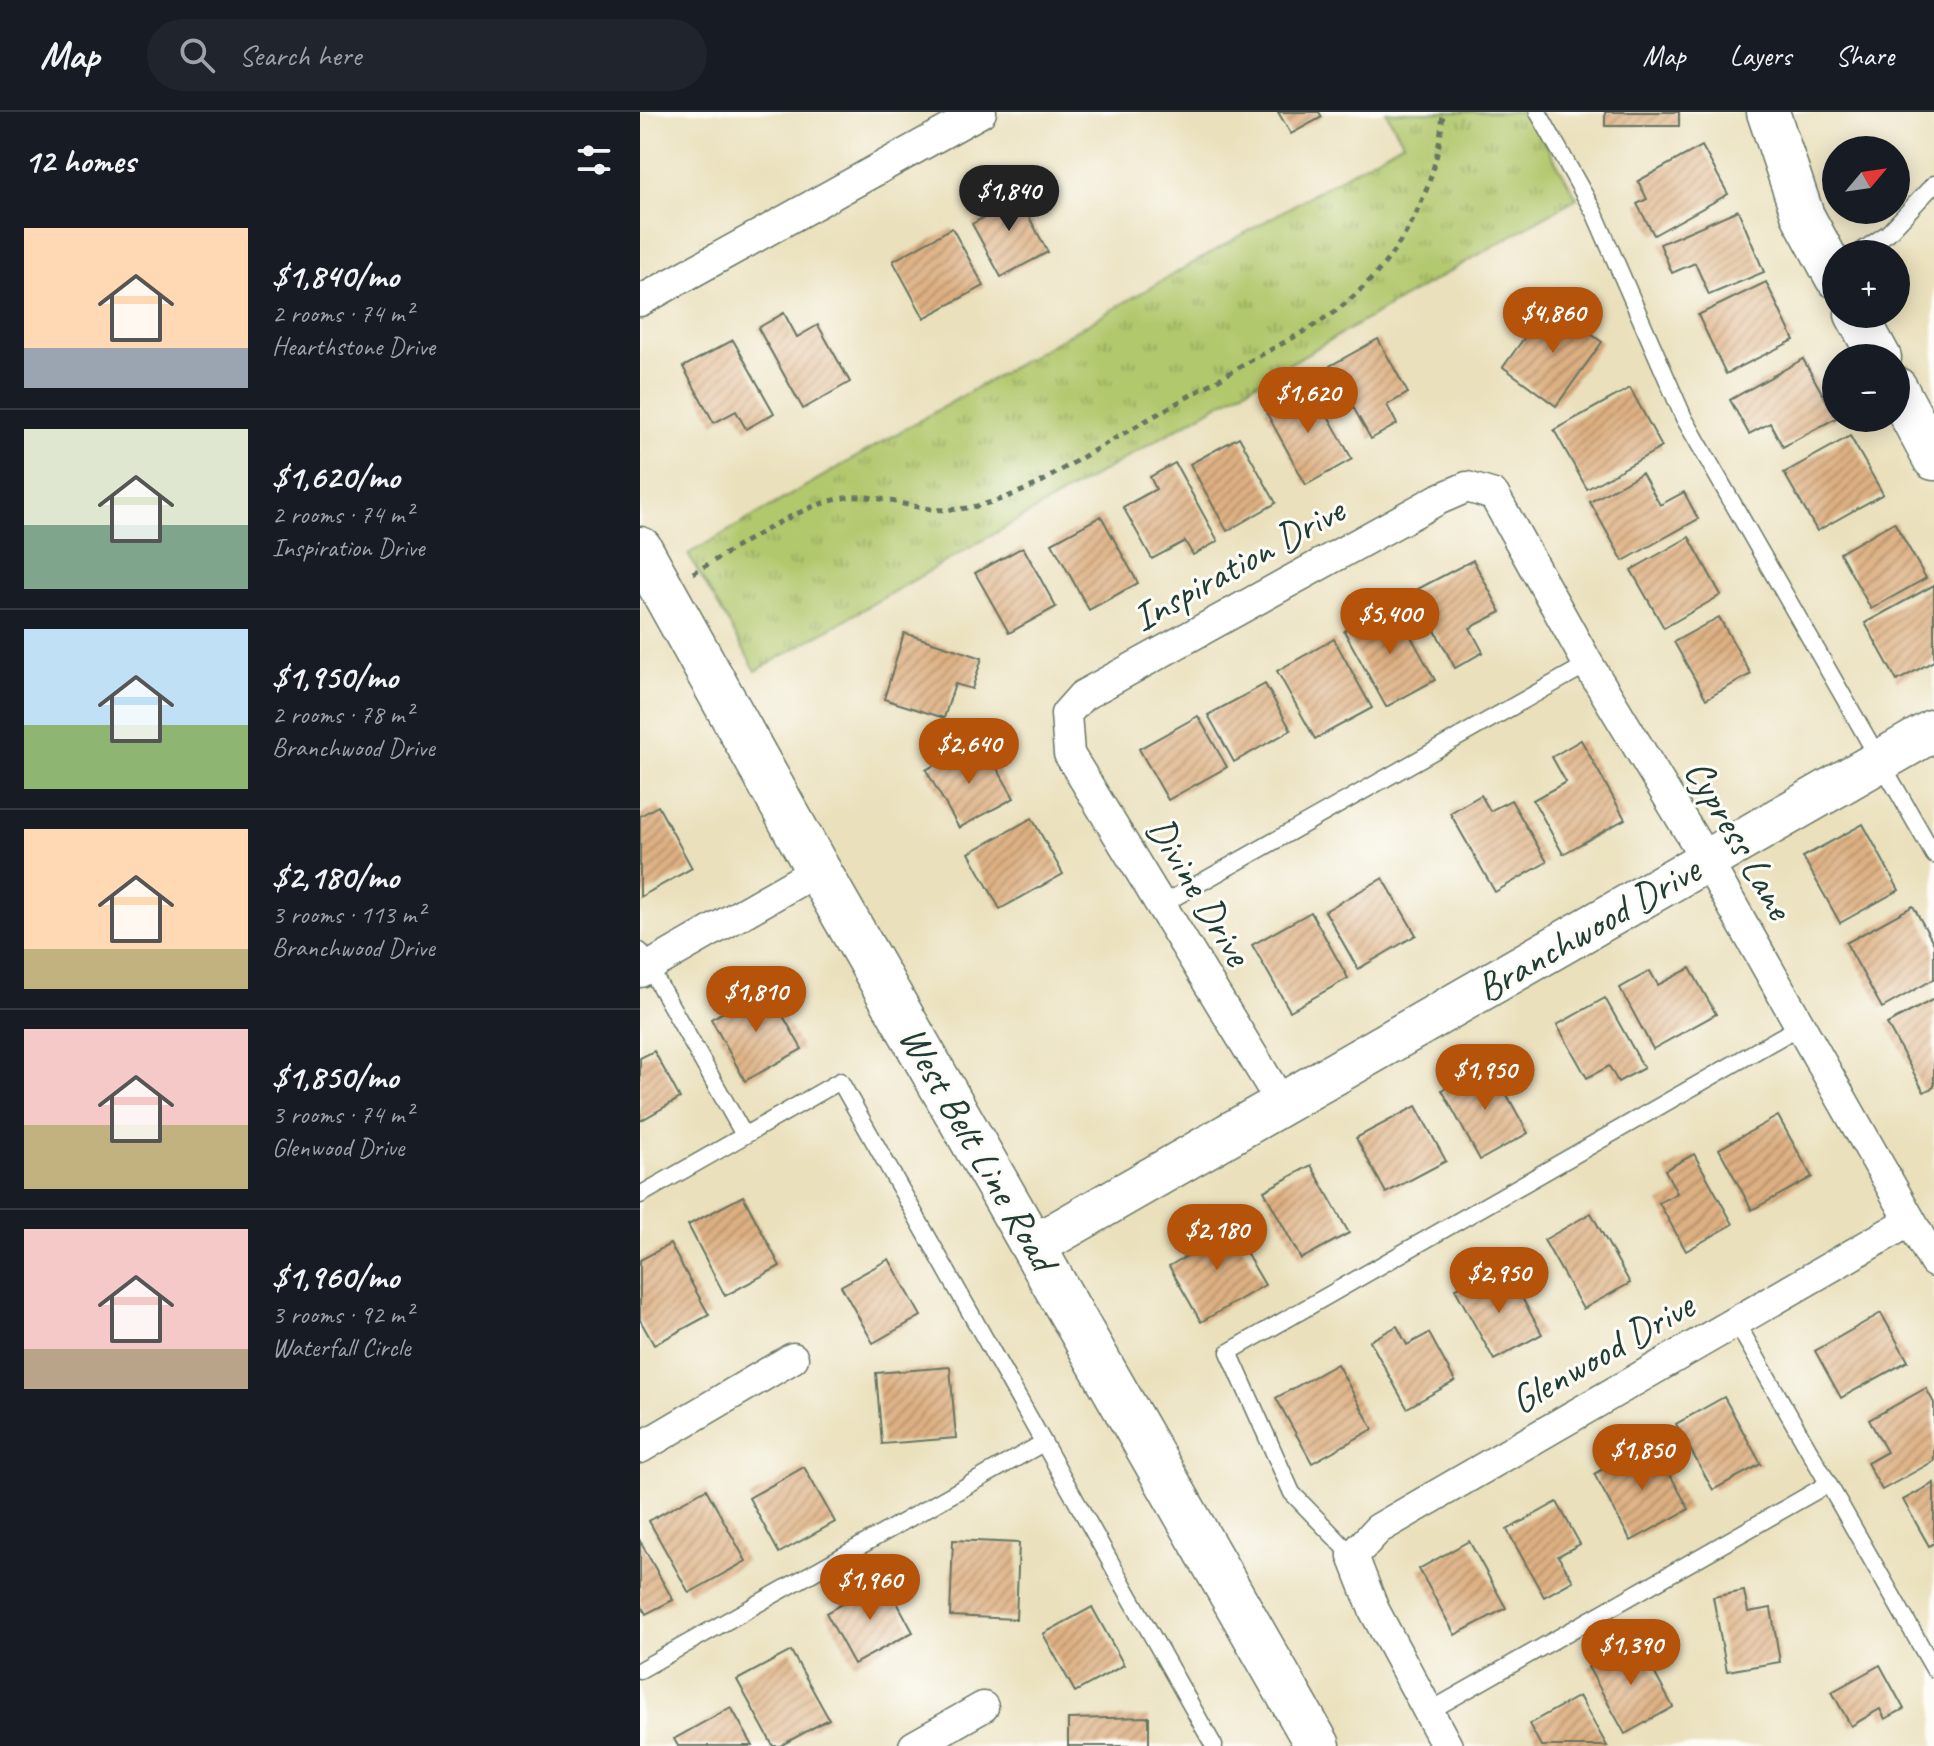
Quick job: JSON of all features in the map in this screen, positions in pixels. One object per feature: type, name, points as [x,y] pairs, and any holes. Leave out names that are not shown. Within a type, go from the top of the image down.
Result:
[{"type":"main road","name":"West Belt Line Road","points":[[640,549],[818,870],[1318,1746]]},
{"type":"street","points":[[640,301],[981,112]]},
{"type":"street","points":[[1768,112],[1803,216],[1822,242]]},
{"type":"street","points":[[1910,414],[1934,459]]},
{"type":"street","name":"Cypress Lane","points":[[1455,493],[1467,487],[1494,495],[1588,664],[1707,861],[1934,1262]]},
{"type":"street","name":"Inspiration Drive","points":[[1066,714],[1082,696],[1437,500],[1455,493]]},
{"type":"street","name":"Divine Drive","points":[[1066,714],[1069,754],[1282,1104]]},
{"type":"street","name":"Branchwood Drive","points":[[1034,1246],[1934,730]]},
{"type":"street","points":[[643,963],[818,870]]},
{"type":"street","name":"Glenwood Drive","points":[[1355,1563],[1378,1529],[1910,1221]]},
{"type":"street","points":[[640,1448],[793,1358]]},
{"type":"street","points":[[1355,1563],[1374,1610],[1447,1746]]},
{"type":"street","points":[[914,1746],[983,1707]]},
{"type":"lane","points":[[1538,112],[1594,212],[1684,418],[1934,855]]},
{"type":"lane","points":[[1878,240],[1934,184]]},
{"type":"lane","points":[[1161,905],[1588,664]]},
{"type":"lane","points":[[643,963],[744,1135]]},
{"type":"lane","points":[[1355,1563],[1292,1493],[1229,1352],[1800,1026]]},
{"type":"lane","points":[[640,1195],[840,1081],[1214,1746]]},
{"type":"lane","points":[[1736,1322],[1934,1669]]},
{"type":"lane","points":[[640,1670],[1043,1443]]},
{"type":"lane","points":[[1428,1712],[1828,1484]]},
{"type":"path","points":[[663,590],[815,507],[852,497],[885,499],[932,510],[1002,501],[1038,484],[1320,321],[1365,285],[1407,232],[1431,181],[1441,142],[1443,112]]},
{"type":"green space","points":[[1386,112],[1527,112],[1577,198],[756,671],[688,554],[1403,142]]},
{"type":"building","points":[[1278,112],[1319,112],[1322,117],[1291,134]]},
{"type":"building","points":[[1605,112],[1679,112],[1679,126],[1605,126]]},
{"type":"building","points":[[1702,146],[1728,194],[1654,235],[1637,204],[1647,199],[1638,181]]},
{"type":"building","points":[[1012,186],[1048,252],[1001,277],[972,224],[988,215],[982,202]]},
{"type":"building","points":[[1738,210],[1764,272],[1709,295],[1695,263],[1672,273],[1660,244]]},
{"type":"building","points":[[952,228],[984,286],[924,318],[893,261]]},
{"type":"building","points":[[1766,282],[1794,340],[1726,374],[1698,315]]},
{"type":"building","points":[[1549,304],[1602,342],[1556,406],[1503,367]]},
{"type":"building","points":[[784,313],[797,337],[818,325],[850,382],[803,409],[758,328]]},
{"type":"building","points":[[1378,339],[1408,393],[1387,405],[1397,424],[1371,439],[1330,366]]},
{"type":"building","points":[[733,340],[774,413],[746,429],[736,411],[714,423],[683,367]]},
{"type":"building","points":[[1803,359],[1822,393],[1822,426],[1783,447],[1770,423],[1749,434],[1730,400]]},
{"type":"building","points":[[1311,385],[1352,459],[1306,485],[1265,410]]},
{"type":"building","points":[[1630,388],[1662,447],[1587,489],[1554,430]]},
{"type":"building","points":[[1850,436],[1883,494],[1817,531],[1784,473]]},
{"type":"building","points":[[1239,437],[1276,503],[1227,531],[1190,464]]},
{"type":"building","points":[[1175,463],[1218,541],[1193,555],[1185,541],[1152,559],[1123,507],[1156,489],[1150,477]]},
{"type":"building","points":[[1642,473],[1660,505],[1684,492],[1698,519],[1623,561],[1590,502]]},
{"type":"building","points":[[1101,516],[1138,583],[1089,610],[1052,543]]},
{"type":"building","points":[[1894,522],[1926,578],[1871,609],[1840,553]]},
{"type":"building","points":[[1689,537],[1721,595],[1664,628],[1631,570]]},
{"type":"building","points":[[1023,547],[1056,607],[1009,633],[975,573]]},
{"type":"building","points":[[1473,560],[1501,612],[1470,628],[1483,652],[1455,668],[1414,591]]},
{"type":"building","points":[[1934,585],[1934,661],[1897,681],[1865,623]]},
{"type":"building","points":[[1393,604],[1435,680],[1386,707],[1344,631]]},
{"type":"building","points":[[1719,617],[1751,674],[1706,699],[1674,642]]},
{"type":"building","points":[[904,633],[982,658],[972,689],[955,684],[944,718],[884,699]]},
{"type":"building","points":[[1334,639],[1372,708],[1315,739],[1277,671]]},
{"type":"building","points":[[1265,684],[1291,730],[1234,762],[1208,715]]},
{"type":"building","points":[[1198,716],[1227,767],[1168,800],[1139,749]]},
{"type":"building","points":[[1581,740],[1625,819],[1563,854],[1533,800],[1566,782],[1552,757]]},
{"type":"building","points":[[971,745],[980,762],[990,756],[1014,798],[959,828],[926,770]]},
{"type":"building","points":[[1481,795],[1490,811],[1511,800],[1547,862],[1495,892],[1450,813]]},
{"type":"building","points":[[658,806],[692,868],[640,897],[640,816]]},
{"type":"building","points":[[1032,818],[1063,874],[1000,909],[969,853]]},
{"type":"building","points":[[1863,824],[1899,890],[1840,923],[1803,857]]},
{"type":"building","points":[[1383,878],[1416,935],[1358,969],[1325,911]]},
{"type":"building","points":[[1913,906],[1934,944],[1934,979],[1882,1008],[1846,943]]},
{"type":"building","points":[[1311,912],[1348,978],[1290,1011],[1252,945]]},
{"type":"building","points":[[1690,968],[1716,1014],[1653,1049],[1620,988],[1650,971],[1658,985]]},
{"type":"building","points":[[767,988],[802,1049],[745,1081],[711,1019]]},
{"type":"building","points":[[1605,998],[1644,1068],[1618,1082],[1609,1066],[1587,1078],[1557,1025]]},
{"type":"building","points":[[1934,999],[1934,1087],[1924,1092],[1887,1024]]},
{"type":"building","points":[[654,1051],[680,1098],[640,1121],[640,1058]]},
{"type":"building","points":[[1490,1064],[1528,1133],[1480,1160],[1442,1090]]},
{"type":"building","points":[[1416,1106],[1446,1161],[1386,1193],[1356,1138]]},
{"type":"building","points":[[1778,1116],[1812,1177],[1752,1210],[1719,1149]]},
{"type":"building","points":[[1694,1154],[1733,1224],[1686,1251],[1659,1203],[1677,1193],[1665,1170]]},
{"type":"building","points":[[1311,1165],[1349,1233],[1301,1259],[1264,1191]]},
{"type":"building","points":[[743,1196],[780,1266],[725,1296],[688,1225]]},
{"type":"building","points":[[1591,1213],[1630,1283],[1583,1309],[1544,1240]]},
{"type":"building","points":[[1224,1215],[1265,1285],[1201,1322],[1169,1266],[1211,1242],[1203,1227]]},
{"type":"building","points":[[670,1244],[709,1315],[654,1345],[640,1320],[640,1260]]},
{"type":"building","points":[[889,1259],[921,1316],[873,1343],[841,1286]]},
{"type":"building","points":[[1482,1274],[1492,1291],[1512,1280],[1542,1334],[1494,1360],[1455,1289]]},
{"type":"building","points":[[1881,1313],[1908,1361],[1841,1398],[1815,1351]]},
{"type":"building","points":[[1397,1326],[1407,1345],[1429,1333],[1455,1381],[1407,1408],[1370,1341]]},
{"type":"building","points":[[1337,1364],[1373,1429],[1312,1463],[1276,1398]]},
{"type":"building","points":[[950,1367],[956,1438],[882,1444],[876,1373]]},
{"type":"building","points":[[1926,1388],[1934,1403],[1934,1461],[1882,1490],[1867,1463],[1887,1452],[1869,1420]]},
{"type":"building","points":[[1724,1397],[1761,1464],[1713,1490],[1676,1424]]},
{"type":"building","points":[[1652,1442],[1689,1509],[1631,1541],[1594,1474]]},
{"type":"building","points":[[804,1467],[835,1522],[779,1553],[749,1498]]},
{"type":"building","points":[[1934,1483],[1934,1543],[1929,1546],[1903,1500]]},
{"type":"building","points":[[706,1489],[746,1561],[689,1593],[649,1521]]},
{"type":"building","points":[[1557,1502],[1580,1544],[1558,1556],[1573,1581],[1544,1597],[1507,1530]]},
{"type":"building","points":[[953,1540],[1019,1543],[1016,1619],[950,1616]]},
{"type":"building","points":[[640,1541],[673,1600],[646,1614],[640,1603]]},
{"type":"building","points":[[1469,1541],[1506,1608],[1455,1635],[1419,1569]]},
{"type":"building","points":[[885,1580],[913,1632],[854,1664],[826,1613]]},
{"type":"building","points":[[1744,1591],[1748,1612],[1771,1608],[1780,1662],[1727,1671],[1713,1597]]},
{"type":"building","points":[[1092,1607],[1124,1665],[1075,1692],[1043,1634]]},
{"type":"building","points":[[1637,1641],[1673,1707],[1625,1734],[1588,1667]]},
{"type":"building","points":[[791,1651],[829,1719],[780,1746],[773,1746],[737,1680]]},
{"type":"building","points":[[1880,1665],[1904,1709],[1885,1719],[1880,1709],[1851,1726],[1832,1692]]},
{"type":"building","points":[[1579,1696],[1607,1746],[1541,1746],[1529,1724]]},
{"type":"building","points":[[731,1707],[753,1746],[678,1746],[674,1739]]},
{"type":"building","points":[[1149,1717],[1149,1746],[1068,1746],[1068,1719]]}]
